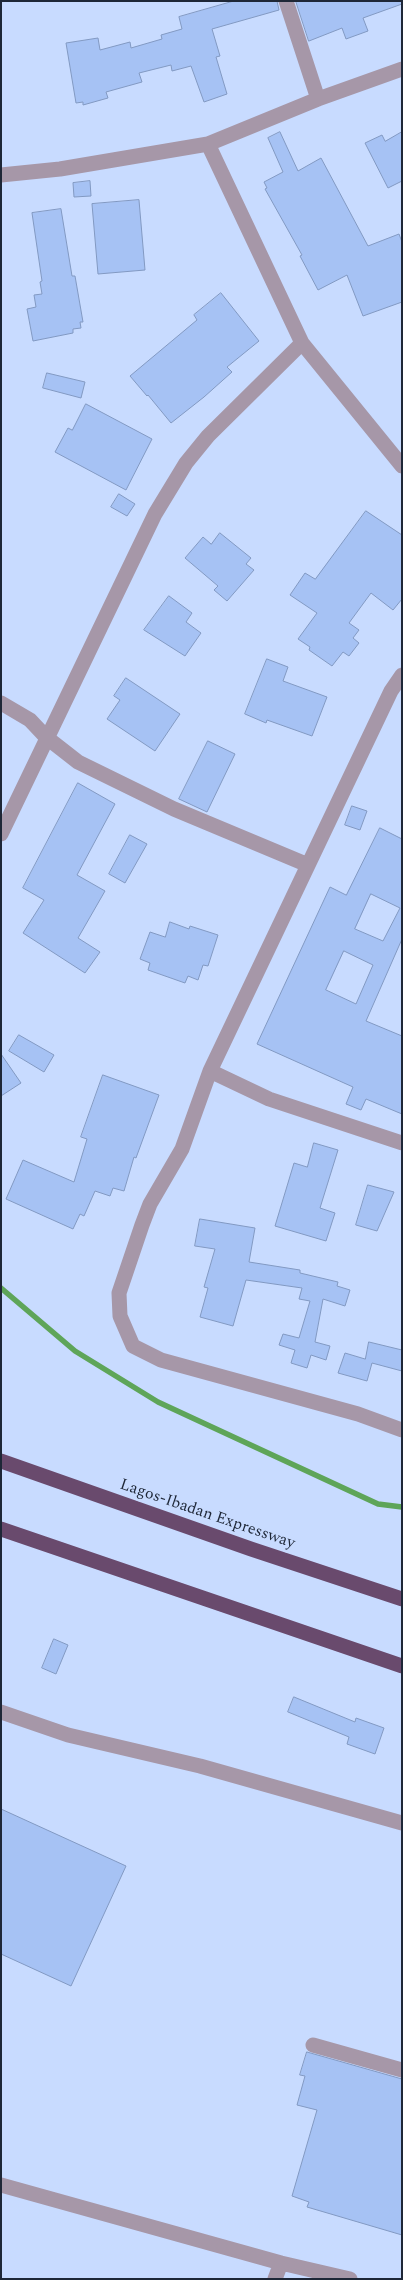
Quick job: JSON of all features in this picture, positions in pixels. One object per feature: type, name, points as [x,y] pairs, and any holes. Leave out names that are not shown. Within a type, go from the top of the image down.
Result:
[{"type":"highway","name":"Lagos-Ibadan Expressway","points":[[1,1461],[250,1549],[402,1599]]},
{"type":"highway","points":[[1,1529],[402,1666]]},
{"type":"street","points":[[286,1],[318,98]]},
{"type":"street","points":[[1,175],[60,169],[208,144],[318,98],[402,69]]},
{"type":"street","points":[[208,144],[302,343],[402,466]]},
{"type":"street","points":[[1,834],[46,737],[155,514],[186,463],[208,436],[302,343]]},
{"type":"street","points":[[402,676],[391,691],[210,1072],[182,1149],[150,1204],[119,1293],[120,1316],[133,1346],[161,1360],[358,1414],[402,1430]]},
{"type":"street","points":[[1,703],[30,720],[46,737],[78,762],[148,797],[308,865]]},
{"type":"street","points":[[210,1072],[269,1099],[402,1144]]},
{"type":"street","points":[[1,1712],[68,1735],[200,1766],[402,1823]]},
{"type":"street","points":[[313,2045],[402,2070]]},
{"type":"street","points":[[1,2185],[281,2262],[350,2279]]},
{"type":"street","points":[[275,2279],[281,2262]]},
{"type":"building","points":[[234,1],[277,1],[279,10],[212,29],[220,56],[216,57],[227,94],[204,102],[191,66],[172,71],[171,65],[139,73],[142,82],[106,92],[108,98],[83,105],[83,102],[76,103],[66,43],[98,38],[100,50],[130,42],[131,48],[162,39],[161,35],[182,29],[179,17]]},
{"type":"building","points":[[296,1],[402,1],[402,4],[363,18],[368,31],[346,39],[342,28],[309,41]]},
{"type":"building","points":[[280,132],[298,171],[321,158],[368,246],[399,234],[402,242],[402,302],[363,316],[347,275],[318,290],[300,256],[302,255],[265,189],[267,188],[264,182],[283,172],[268,138]]},
{"type":"building","points":[[402,132],[402,181],[388,188],[365,143],[382,135],[385,141]]},
{"type":"building","points":[[90,181],[91,196],[74,197],[73,183]]},
{"type":"building","points":[[139,200],[145,270],[98,274],[92,204]]},
{"type":"building","points":[[61,209],[72,276],[75,276],[83,322],[80,322],[81,328],[73,329],[73,333],[33,341],[27,309],[36,307],[34,295],[42,294],[40,282],[42,281],[32,213]]},
{"type":"building","points":[[221,293],[259,341],[227,367],[232,372],[171,423],[130,376],[197,320],[194,315]]},
{"type":"building","points":[[47,373],[85,382],[81,398],[43,388]]},
{"type":"building","points":[[86,404],[152,439],[126,490],[55,452],[68,428],[72,430]]},
{"type":"building","points":[[119,494],[135,504],[127,516],[111,507]]},
{"type":"building","points":[[366,511],[402,535],[402,599],[393,610],[371,593],[349,623],[359,630],[353,638],[359,643],[349,656],[343,652],[332,666],[309,650],[310,647],[298,639],[317,613],[290,595],[305,573],[315,579]]},
{"type":"building","points":[[220,533],[251,558],[246,564],[254,570],[227,601],[214,590],[218,586],[185,558],[203,537],[211,544]]},
{"type":"building","points":[[169,596],[192,613],[186,622],[201,633],[185,656],[144,630]]},
{"type":"building","points":[[267,659],[288,667],[283,681],[327,697],[312,736],[267,720],[266,723],[245,714]]},
{"type":"building","points":[[126,678],[180,714],[155,751],[107,719],[120,700],[114,696]]},
{"type":"building","points":[[208,741],[235,754],[207,812],[179,799]]},
{"type":"building","points":[[78,783],[115,804],[77,875],[105,891],[78,938],[100,952],[85,973],[23,933],[44,900],[23,888]]},
{"type":"building","points":[[352,806],[367,811],[360,830],[345,825]]},
{"type":"building","points":[[380,828],[402,839],[402,939],[366,1021],[402,1036],[402,1114],[366,1099],[361,1110],[346,1104],[353,1087],[257,1044],[330,887],[346,895]],"holes":[[[371,894],[400,908],[383,941],[355,929]],[[344,951],[373,965],[356,1004],[326,990]]]},
{"type":"building","points":[[130,835],[147,844],[125,883],[109,874]]},
{"type":"building","points":[[170,922],[189,929],[190,926],[218,935],[208,966],[203,965],[198,980],[188,976],[185,983],[148,970],[150,963],[140,959],[150,932],[165,937]]},
{"type":"building","points":[[19,1035],[54,1055],[44,1072],[9,1051]]},
{"type":"building","points":[[1,1054],[21,1083],[1,1096]]},
{"type":"building","points":[[103,1075],[159,1095],[136,1158],[134,1157],[124,1191],[113,1188],[110,1196],[95,1191],[84,1216],[80,1214],[73,1229],[6,1199],[23,1160],[74,1182],[87,1139],[81,1137]]},
{"type":"building","points":[[314,1143],[338,1150],[320,1208],[335,1213],[326,1241],[275,1226],[294,1163],[307,1167]]},
{"type":"building","points":[[368,1185],[394,1192],[377,1231],[356,1225]]},
{"type":"building","points":[[200,1219],[255,1228],[249,1262],[300,1270],[300,1273],[338,1282],[337,1286],[350,1290],[345,1306],[323,1299],[315,1342],[330,1346],[326,1360],[311,1355],[307,1368],[291,1363],[295,1350],[279,1345],[283,1334],[299,1338],[310,1301],[299,1299],[302,1288],[246,1280],[233,1326],[200,1317],[208,1288],[204,1287],[215,1249],[195,1246]]},
{"type":"building","points":[[369,1342],[402,1350],[402,1371],[372,1363],[367,1381],[338,1373],[345,1353],[365,1359]]},
{"type":"building","points":[[54,1639],[68,1645],[56,1674],[42,1668]]},
{"type":"building","points":[[294,1697],[355,1722],[356,1718],[384,1728],[375,1754],[347,1744],[349,1737],[288,1712]]},
{"type":"building","points":[[1,1809],[126,1866],[71,1986],[1,1954]]},
{"type":"building","points":[[307,2052],[402,2079],[402,2235],[307,2207],[309,2202],[292,2196],[317,2110],[297,2105],[305,2076],[300,2075]]},
{"type":"waterway","points":[[1,1288],[75,1351],[158,1402],[378,1504],[402,1507]]}]
